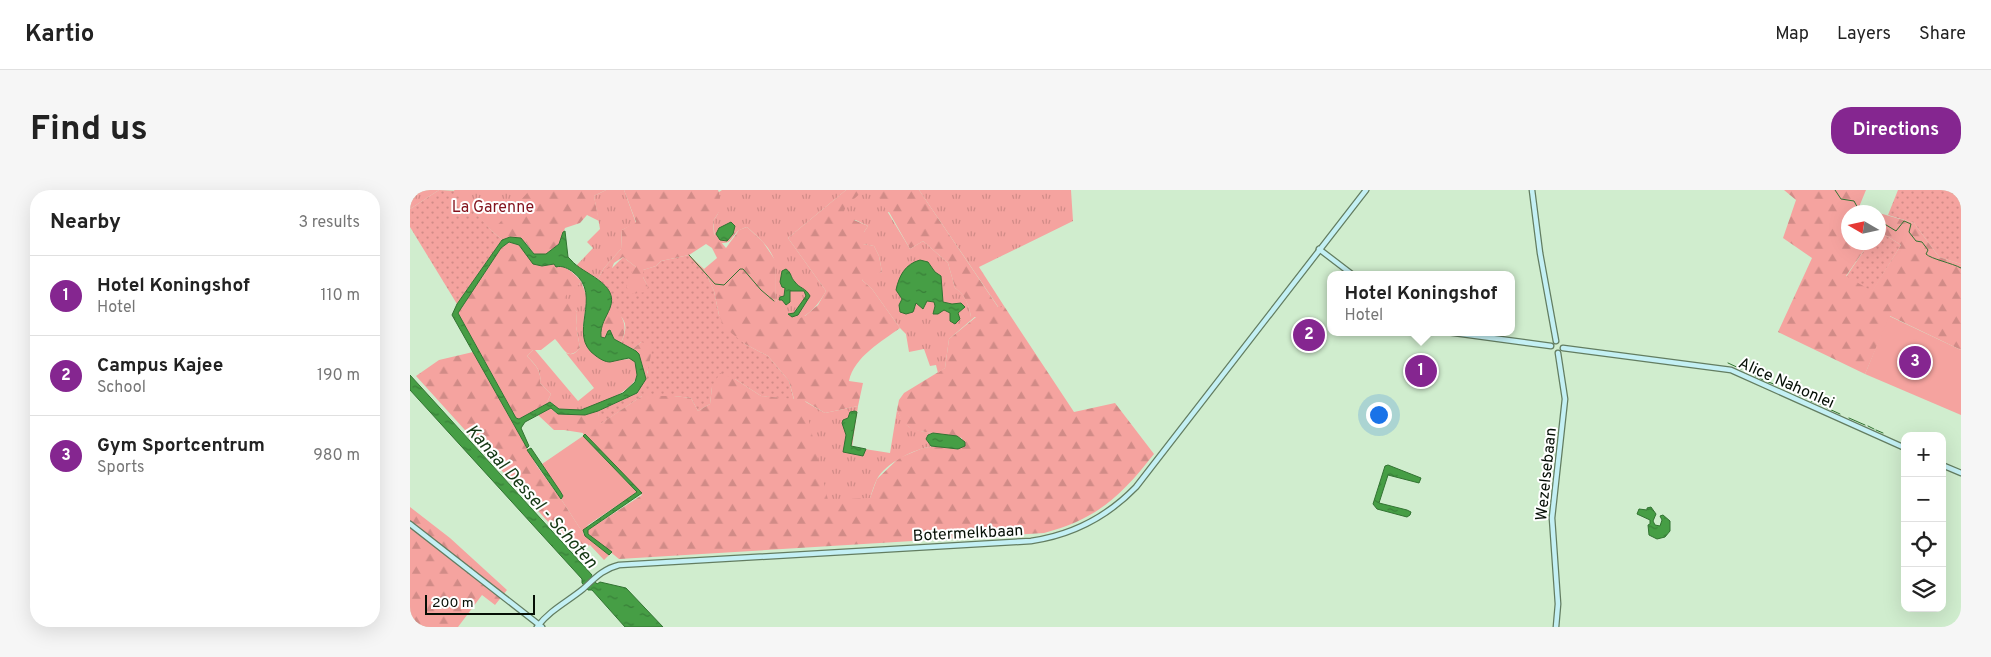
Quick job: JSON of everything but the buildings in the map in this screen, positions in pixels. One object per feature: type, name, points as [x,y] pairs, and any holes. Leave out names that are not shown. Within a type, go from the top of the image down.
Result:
[{"type":"main road","name":"Botermelkbaan","points":[[539,626],[556,607],[584,588],[597,575],[607,568],[623,564],[1031,541],[1059,536],[1106,514],[1136,487],[1366,190]]},
{"type":"main road","points":[[1532,190],[1556,341]]},
{"type":"main road","points":[[1320,250],[1348,271]]},
{"type":"main road","points":[[1477,336],[1551,346]]},
{"type":"main road","points":[[1551,346],[1556,341]]},
{"type":"main road","points":[[1551,346],[1553,352],[1558,353],[1563,348],[1562,342],[1556,341]]},
{"type":"main road","name":"Alice Nahonlei","points":[[1563,348],[1731,370],[1901,446]]},
{"type":"main road","name":"Wezelsebaan","points":[[1556,627],[1558,596],[1552,518],[1565,399],[1558,353]]},
{"type":"main road","points":[[1946,467],[1961,473]]},
{"type":"main road","points":[[410,524],[539,626]]},
{"type":"green space","name":"La Garenne","points":[[410,190],[439,190],[410,209]]},
{"type":"green space","points":[[439,190],[456,191],[502,240],[457,304],[410,227],[410,209]]},
{"type":"green space","points":[[454,190],[606,190],[594,196],[599,221],[587,215],[580,223],[565,228],[559,244],[546,254],[534,254],[526,243],[510,237],[502,240]]},
{"type":"green space","name":"La Garenne","points":[[454,190],[530,190],[492,231]]},
{"type":"green space","points":[[606,190],[624,190],[636,223],[622,230],[621,249],[604,268],[598,279],[576,266],[593,248],[587,242],[600,229],[594,196]]},
{"type":"green space","points":[[624,190],[718,190],[721,206],[713,221],[714,234],[726,248],[739,230],[747,227],[763,242],[775,260],[776,301],[805,316],[818,305],[826,291],[788,238],[846,190],[919,190],[998,307],[1004,306],[1074,412],[1115,403],[1154,454],[1119,494],[1106,504],[1079,521],[1044,533],[619,559],[588,534],[588,530],[642,495],[585,434],[554,430],[538,415],[551,408],[556,413],[585,415],[598,411],[600,424],[642,396],[691,398],[698,411],[710,404],[712,387],[720,373],[735,379],[761,396],[794,399],[789,381],[768,356],[745,344],[724,327],[719,315],[714,291],[704,269],[717,258],[712,248],[706,244],[689,255],[661,261],[656,266],[643,270],[643,277],[648,287],[646,292],[631,294],[628,291],[627,280],[636,267],[623,257],[614,263],[612,268],[604,268],[621,249],[622,230],[636,222]],"holes":[[[889,212],[910,249],[923,241],[948,263],[955,288],[966,301],[971,317],[976,317],[949,339],[945,368],[904,393],[899,400],[897,410],[902,422],[913,430],[962,438],[958,449],[935,446],[923,448],[899,458],[877,479],[870,498],[805,401],[825,413],[858,406],[863,383],[849,381],[852,372],[870,350],[900,328],[872,289],[862,280],[882,272],[879,256],[874,246],[863,244],[864,232],[868,226],[854,220]]]},
{"type":"green space","points":[[722,190],[846,190],[788,238],[826,291],[817,305],[806,315],[796,320],[787,320],[781,316],[776,297],[774,259],[766,246],[747,227],[738,231],[727,242],[721,243],[715,238],[713,221],[719,210],[719,192]]},
{"type":"green space","points":[[919,190],[1071,190],[1073,221],[979,267],[1004,306],[999,308]]},
{"type":"green space","points":[[1784,190],[1866,190],[1860,205],[1841,205],[1841,250],[1864,250],[1846,276],[1872,291],[1901,245],[1886,235],[1886,215],[1914,223],[1939,257],[1961,264],[1961,350],[1890,316],[1865,374],[1778,332],[1812,258],[1783,238],[1796,200]]},
{"type":"green space","points":[[1898,190],[1961,190],[1961,264],[1939,257],[1914,223],[1888,215]]},
{"type":"green space","points":[[863,191],[870,191],[878,196],[910,249],[923,241],[948,263],[955,288],[966,300],[971,317],[977,315],[949,339],[945,368],[938,373],[936,365],[930,366],[924,349],[909,352],[906,334],[872,289],[862,280],[866,276],[882,272],[879,256],[874,246],[863,244],[857,237],[868,226],[843,214],[846,206]]},
{"type":"green space","points":[[1886,235],[1901,245],[1872,292],[1846,277],[1864,250],[1886,250]]},
{"type":"green space","points":[[509,242],[519,245],[535,264],[562,266],[581,281],[570,303],[577,312],[576,326],[580,348],[576,352],[569,354],[555,339],[541,350],[533,350],[527,356],[539,371],[540,383],[551,394],[546,404],[519,419],[516,418],[458,313],[501,248]]},
{"type":"green space","points":[[689,255],[704,269],[714,291],[719,315],[745,344],[768,356],[789,381],[794,400],[761,396],[735,379],[712,387],[710,404],[698,411],[691,398],[642,396],[599,425],[598,411],[637,393],[648,372],[641,342],[633,349],[621,343],[625,324],[611,303],[608,290],[598,279],[604,268],[612,268],[623,257],[636,267],[648,287],[643,277],[643,270],[656,266],[661,261]]},
{"type":"green space","points":[[581,281],[587,297],[583,327],[612,360],[632,359],[637,368],[637,377],[623,392],[601,403],[583,410],[560,409],[551,402],[546,404],[551,394],[540,383],[539,371],[527,356],[535,350],[578,401],[594,388],[566,353],[574,354],[580,348],[576,326],[577,312],[564,298]]},
{"type":"green space","points":[[611,303],[619,312],[625,326],[621,343],[614,339],[610,330],[605,338],[601,337],[601,327]]},
{"type":"green space","points":[[1889,316],[1961,350],[1961,415],[1865,374]]},
{"type":"green space","points":[[641,342],[653,345],[646,379],[639,354],[633,349]]},
{"type":"green space","points":[[473,352],[537,466],[585,536],[609,555],[604,560],[590,545],[578,555],[416,376],[439,360]]},
{"type":"green space","points":[[804,401],[825,413],[858,406],[852,447],[890,453],[897,410],[903,422],[911,428],[933,433],[929,434],[927,441],[933,446],[909,454],[894,462],[877,479],[870,498],[828,500]]},
{"type":"green space","points":[[583,436],[637,492],[588,525],[583,533],[561,499],[563,496],[542,464]]},
{"type":"green space","points":[[410,507],[450,538],[507,590],[495,605],[482,595],[458,627],[410,627]]},
{"type":"water","points":[[731,222],[735,226],[733,234],[727,241],[720,240],[716,234],[719,228]]},
{"type":"water","points":[[565,231],[568,257],[598,280],[610,292],[612,299],[602,325],[601,337],[605,338],[610,330],[614,339],[636,351],[639,354],[646,379],[637,393],[598,411],[585,415],[558,414],[551,408],[525,422],[521,428],[529,446],[527,448],[452,315],[457,304],[502,240],[510,237],[521,238],[534,254],[546,254],[559,244]],"holes":[[[509,242],[519,245],[533,264],[542,266],[554,264],[556,267],[565,268],[573,272],[582,282],[586,292],[584,337],[587,347],[596,356],[606,361],[610,362],[629,358],[635,362],[637,375],[635,382],[623,393],[581,410],[559,409],[550,402],[519,419],[516,418],[458,313],[501,248]]]},
{"type":"water","points":[[920,260],[928,262],[935,272],[941,276],[943,302],[961,303],[965,307],[958,313],[960,319],[955,324],[950,321],[950,313],[944,310],[938,314],[933,314],[934,302],[927,301],[923,309],[916,303],[913,312],[906,314],[900,312],[899,305],[902,299],[896,290],[899,280],[903,271],[910,264]]},
{"type":"water","points":[[786,269],[797,284],[807,291],[810,296],[798,315],[792,317],[788,314],[794,313],[806,296],[804,291],[790,291],[790,302],[786,305],[782,300],[779,300],[780,297],[784,296],[785,288],[782,287],[780,282],[782,271]]},
{"type":"water","points":[[410,375],[592,575],[591,577],[597,584],[600,582],[626,588],[663,627],[625,627],[592,590],[588,590],[582,583],[582,579],[410,390]]},
{"type":"water","points":[[850,412],[857,412],[851,446],[866,449],[863,456],[843,452],[846,435],[842,423],[843,420],[848,418]]},
{"type":"water","points":[[933,433],[957,436],[965,442],[965,446],[958,449],[931,446],[926,439],[928,435]]},
{"type":"water","points":[[585,434],[642,493],[588,530],[588,534],[612,552],[609,555],[585,536],[583,530],[637,492],[583,436]]},
{"type":"water","points":[[531,448],[563,496],[561,499],[527,450]]},
{"type":"water","points":[[1388,465],[1421,478],[1419,483],[1388,475],[1379,503],[1411,512],[1407,517],[1377,509],[1373,504],[1385,466]]},
{"type":"water","points":[[1651,507],[1656,514],[1653,521],[1655,525],[1660,526],[1662,520],[1660,516],[1663,515],[1670,521],[1670,531],[1665,537],[1657,539],[1649,535],[1648,525],[1650,520],[1637,514],[1639,509],[1647,510],[1647,508]]},
{"type":"waterway","points":[[1835,190],[1841,199],[1854,201],[1856,205]]},
{"type":"waterway","points":[[1886,225],[1896,231],[1904,221],[1911,224],[1909,232],[1916,241],[1922,242],[1928,250],[1926,254],[1961,268]]},
{"type":"waterway","points":[[689,255],[715,284],[724,285],[740,269],[743,269],[761,290],[774,301]]},
{"type":"waterway","points":[[1728,363],[1741,369]]},
{"type":"waterway","points":[[1746,371],[1750,373]]},
{"type":"waterway","points":[[1752,374],[1763,380]]},
{"type":"waterway","points":[[1766,381],[1776,385]]},
{"type":"waterway","points":[[1788,390],[1806,398]]},
{"type":"waterway","points":[[1811,401],[1822,405]]},
{"type":"waterway","points":[[1827,408],[1840,414]]},
{"type":"waterway","points":[[1849,418],[1865,425]]},
{"type":"waterway","points":[[1868,426],[1874,429]]},
{"type":"waterway","points":[[1876,430],[1883,433]]},
{"type":"place","name":"Campus Kajee","points":[[1309,335]]},
{"type":"place","name":"Gym Sportcentrum","points":[[1915,362]]},
{"type":"place","name":"Hotel Koningshof","points":[[1421,371]]},
{"type":"water label","name":"Kanaal Dessel - Schoten","points":[[532,496]]}]
